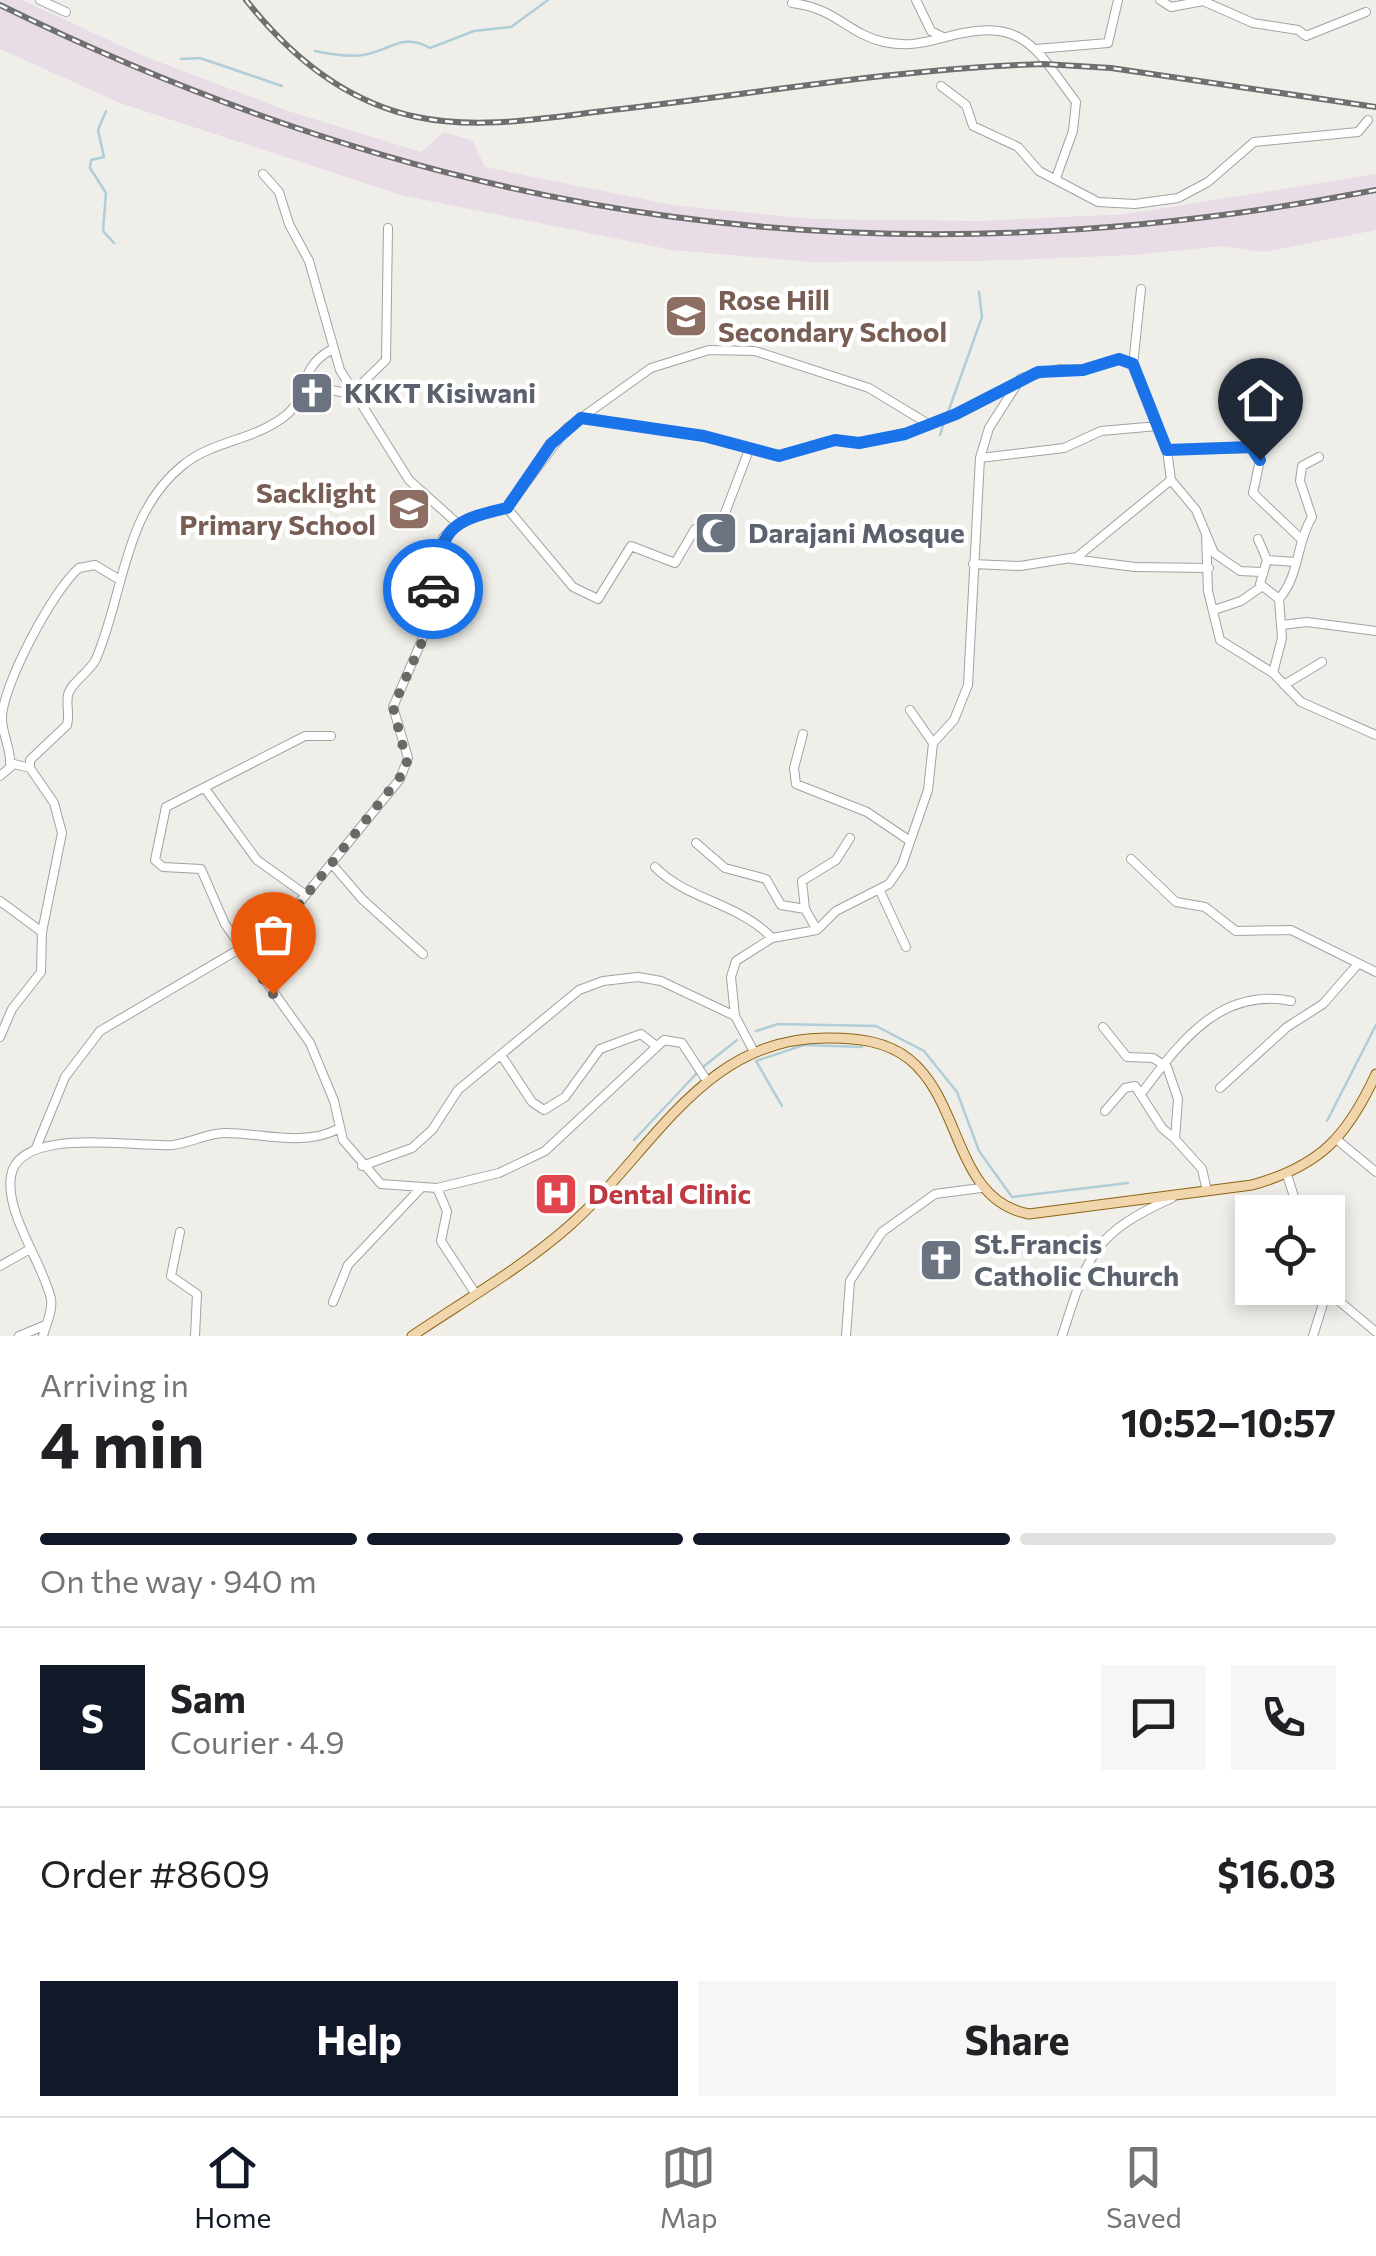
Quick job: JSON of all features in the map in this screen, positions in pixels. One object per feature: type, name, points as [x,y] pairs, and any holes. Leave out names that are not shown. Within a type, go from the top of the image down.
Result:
[{"type":"main road","points":[[412,1336],[565,1230],[707,1081],[753,1050],[807,1038],[855,1038],[893,1049],[910,1060],[933,1088],[981,1188],[994,1202],[1029,1214],[1176,1196],[1288,1175],[1317,1158],[1349,1125],[1376,1074]]},
{"type":"street","points":[[40,0],[66,12]]},
{"type":"street","points":[[916,0],[931,32],[943,38]]},
{"type":"street","points":[[1036,48],[1108,43],[1118,0]]},
{"type":"street","points":[[1160,0],[1167,7],[1202,1],[1253,23],[1298,30],[1306,36],[1366,12]]},
{"type":"street","points":[[792,4],[824,8],[862,33],[888,43],[923,45],[943,38],[1005,30],[1036,48],[1076,102],[1074,131],[1056,178]]},
{"type":"street","points":[[941,86],[966,105],[973,126],[1018,147],[1035,168],[1098,202],[1148,204],[1178,198],[1208,182],[1254,142],[1358,132],[1368,120]]},
{"type":"street","points":[[263,174],[280,192],[289,224],[310,261],[320,288],[331,350],[409,480],[457,523]]},
{"type":"street","points":[[301,384],[337,394],[356,392],[376,374],[388,355],[388,228]]},
{"type":"street","points":[[1141,290],[1133,364],[1167,450],[1171,480],[1193,505],[1219,558],[1240,571],[1262,572]]},
{"type":"street","points":[[43,1336],[52,1302],[30,1249],[10,1178],[17,1163],[36,1148],[65,1078],[100,1031],[282,924],[408,767],[394,700],[426,633],[438,550],[457,523],[507,508],[551,444],[650,368],[708,350],[740,348],[868,388],[930,425]]},
{"type":"street","points":[[30,768],[34,753],[66,725],[68,692],[94,664],[136,528],[162,485],[196,456],[228,440],[264,432],[294,408],[312,362],[331,350]]},
{"type":"street","points":[[932,743],[954,720],[968,685],[980,458],[989,428],[1020,378],[1049,370],[1083,370],[1119,359],[1133,364]]},
{"type":"street","points":[[581,418],[704,436],[779,456],[835,440],[881,440],[930,425],[1012,386]]},
{"type":"street","points":[[980,458],[1064,448],[1101,430],[1158,426]]},
{"type":"street","points":[[1167,450],[1254,448],[1260,460],[1253,493],[1300,538]]},
{"type":"street","points":[[507,508],[573,586],[598,600],[631,546],[675,562],[695,529],[722,521],[750,450]]},
{"type":"street","points":[[1273,673],[1282,624],[1280,599],[1292,582],[1300,538],[1312,511],[1300,481],[1302,466],[1319,457]]},
{"type":"street","points":[[1072,559],[1084,554],[1171,480]]},
{"type":"street","points":[[1206,534],[1208,591],[1220,640],[1273,673],[1315,710],[1376,735]]},
{"type":"street","points":[[1258,539],[1267,560],[1261,588]]},
{"type":"street","points":[[973,564],[1020,566],[1072,559],[1136,567],[1209,568]]},
{"type":"street","points":[[1267,560],[1296,562]]},
{"type":"street","points":[[12,764],[2,730],[4,698],[39,627],[78,568],[95,566],[120,580]]},
{"type":"street","points":[[1214,610],[1242,602],[1261,588]]},
{"type":"street","points":[[1261,588],[1280,599]]},
{"type":"street","points":[[1282,624],[1307,622],[1376,632]]},
{"type":"street","points":[[1284,685],[1322,662]]},
{"type":"street","points":[[753,1050],[735,1016],[731,977],[736,962],[772,938],[816,930],[842,907],[880,891],[896,876],[928,790],[932,743],[910,710]]},
{"type":"street","points":[[803,734],[794,768],[796,784],[867,812],[910,840]]},
{"type":"street","points":[[331,736],[305,736],[206,790],[164,808],[155,860],[163,867],[200,867],[213,902],[310,1043],[334,1101],[338,1128],[362,1166],[381,1184],[420,1190],[437,1188],[499,1172],[545,1151],[642,1065],[655,1045],[668,1039],[682,1043],[707,1081]]},
{"type":"street","points":[[0,760],[30,768],[50,794],[62,834],[42,932],[41,972],[12,1009],[0,1036]]},
{"type":"street","points":[[0,776],[12,764]]},
{"type":"street","points":[[206,790],[257,860],[306,895]]},
{"type":"street","points":[[816,930],[805,909],[802,881],[836,860],[850,838]]},
{"type":"street","points":[[696,843],[726,868],[766,879],[785,908],[805,909]]},
{"type":"street","points":[[1131,860],[1176,902],[1205,907],[1236,932],[1290,930],[1376,972]]},
{"type":"street","points":[[331,863],[362,899],[423,954]]},
{"type":"street","points":[[655,867],[676,886],[699,892],[752,919],[772,938]]},
{"type":"street","points":[[880,891],[906,948]]},
{"type":"street","points":[[0,901],[42,932]]},
{"type":"street","points":[[1220,1088],[1287,1027],[1323,1004],[1357,965]]},
{"type":"street","points":[[362,1166],[412,1148],[432,1130],[458,1090],[502,1058],[562,1000],[603,981],[638,977],[678,985],[735,1016]]},
{"type":"street","points":[[1141,1094],[1202,1023],[1251,997],[1291,1001]]},
{"type":"street","points":[[1103,1027],[1128,1057],[1153,1058],[1164,1064],[1178,1099],[1175,1139]]},
{"type":"street","points":[[502,1058],[532,1102],[544,1110],[564,1097],[600,1049],[641,1034],[655,1045]]},
{"type":"street","points":[[1106,1111],[1129,1086],[1141,1094],[1162,1128],[1202,1169],[1208,1191]]},
{"type":"street","points":[[36,1148],[110,1142],[171,1145],[226,1133],[316,1136],[338,1128]]},
{"type":"street","points":[[1336,1139],[1376,1172]]},
{"type":"street","points":[[0,1175],[10,1178]]},
{"type":"street","points":[[1288,1175],[1294,1195]]},
{"type":"street","points":[[437,1188],[447,1211],[441,1242],[475,1293]]},
{"type":"street","points":[[846,1336],[850,1281],[882,1232],[908,1209],[935,1194],[981,1188]]},
{"type":"street","points":[[332,1302],[348,1265],[420,1190]]},
{"type":"street","points":[[1062,1336],[1087,1264],[1105,1237],[1121,1222],[1176,1196]]},
{"type":"street","points":[[180,1232],[171,1276],[197,1294],[195,1336]]},
{"type":"street","points":[[0,1266],[30,1249]]},
{"type":"street","points":[[1313,1336],[1322,1305]]},
{"type":"street","points":[[1344,1305],[1376,1332]]},
{"type":"street","points":[[19,1336],[46,1324]]},
{"type":"shaded area","points":[[0,0],[22,0],[141,55],[288,111],[421,152],[444,132],[473,141],[485,167],[678,206],[813,219],[980,221],[1127,214],[1376,174],[1376,230],[1265,252],[1222,246],[1134,255],[981,261],[811,262],[672,250],[401,195],[120,103],[0,49]]},
{"type":"waterway","points":[[315,51],[363,55],[404,42],[430,48],[474,31],[511,27],[548,0]]},
{"type":"waterway","points":[[181,59],[200,58],[282,86]]},
{"type":"waterway","points":[[106,111],[98,130],[104,157],[91,160],[90,168],[106,193],[103,231],[114,243]]},
{"type":"waterway","points":[[947,415],[982,317],[979,292]]},
{"type":"waterway","points":[[940,435],[944,422]]},
{"type":"waterway","points":[[756,1031],[778,1024],[876,1026],[924,1051],[957,1092],[979,1151],[1012,1197],[1128,1183]]},
{"type":"waterway","points":[[1327,1121],[1376,1025]]},
{"type":"waterway","points":[[703,1067],[737,1040]]},
{"type":"waterway","points":[[782,1106],[756,1061],[804,1045],[862,1047]]},
{"type":"waterway","points":[[634,1140],[697,1073]]},
{"type":"railway","points":[[246,0],[300,58],[343,88],[391,110],[442,121],[519,121],[885,76],[1044,64],[1111,68],[1376,107]]},
{"type":"railway","points":[[0,5],[169,81],[336,141],[504,186],[672,217],[843,232],[1016,233],[1194,219],[1376,190]]},
{"type":"way so far","points":[[273,994],[243,950],[262,940],[293,912],[408,767],[393,707],[426,633],[433,589]]},
{"type":"place","name":"Rose Hill Secondary School","points":[[686,316]]},
{"type":"place","name":"KKKT Kisiwani","points":[[312,393]]},
{"type":"place","name":"Sacklight Primary School","points":[[409,509]]},
{"type":"place","name":"Darajani Mosque","points":[[716,533]]},
{"type":"place","name":"Dental Clinic","points":[[556,1194]]},
{"type":"place","name":"St.Francis Catholic Church","points":[[941,1260]]},
{"type":"route","points":[[433,589],[438,550],[448,532],[457,523],[507,508],[551,444],[581,418],[704,436],[779,456],[813,450],[835,440],[859,443],[905,434],[956,414],[1027,375],[1059,368],[1083,370],[1119,359],[1133,364],[1167,450],[1251,447],[1258,451],[1260,460]]}]
